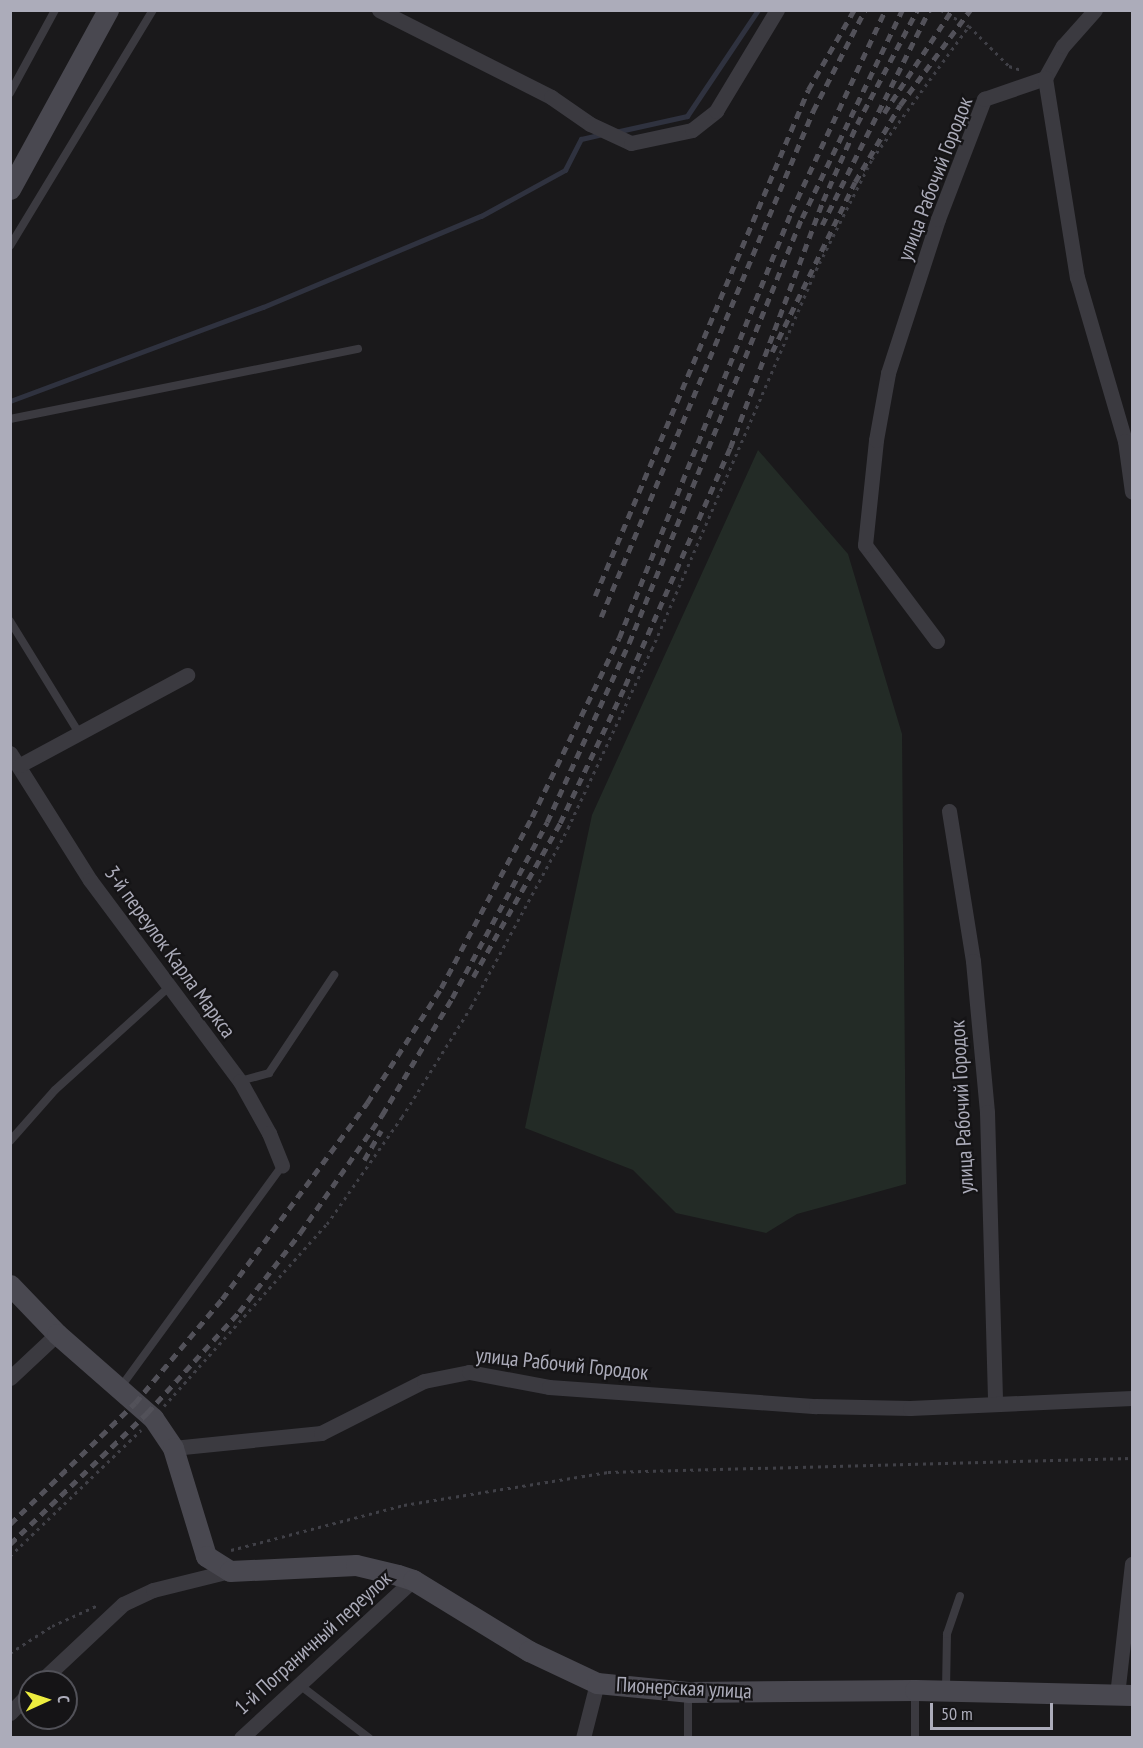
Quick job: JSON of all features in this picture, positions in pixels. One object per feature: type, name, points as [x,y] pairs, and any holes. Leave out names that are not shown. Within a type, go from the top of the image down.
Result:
[{"type":"street","points":[[10,189],[108,10]]},
{"type":"street","points":[[379,10],[551,97],[590,124],[631,143],[692,130],[716,111],[777,10]]},
{"type":"street","points":[[1095,10],[1063,46],[1045,78],[1077,278],[1129,441],[1132,492]]},
{"type":"street","name":"улица Рабочий Городок","points":[[937,641],[865,545],[876,440],[888,374],[938,219],[984,99],[1045,78]]},
{"type":"street","name":"3-й переулок Карла Маркса","points":[[187,675],[79,733],[15,759],[90,880],[168,988],[240,1081],[269,1133],[282,1166]]},
{"type":"street","name":"улица Рабочий Городок","points":[[949,811],[973,961],[987,1112],[995,1402]]},
{"type":"street","points":[[10,1285],[57,1334],[153,1418],[173,1448],[206,1556],[230,1571]]},
{"type":"street","points":[[10,1378],[57,1334]]},
{"type":"street","name":"улица Рабочий Городок","points":[[173,1448],[321,1433],[424,1381],[469,1372],[549,1387],[816,1406],[910,1408],[995,1402],[1132,1398]]},
{"type":"street","points":[[1125,1695],[1132,1564]]},
{"type":"street","name":"Пионерская улица","points":[[230,1571],[356,1565],[414,1580],[529,1651],[597,1683],[688,1692],[915,1690],[1125,1695]]},
{"type":"street","points":[[53,1670],[123,1604],[153,1590],[230,1571]]},
{"type":"street","name":"1-й Пограничный переулок","points":[[241,1737],[301,1686],[414,1580]]},
{"type":"street","points":[[583,1737],[597,1683]]},
{"type":"lane","points":[[10,93],[56,10]]},
{"type":"lane","points":[[10,246],[153,10]]},
{"type":"lane","points":[[10,419],[358,349]]},
{"type":"lane","points":[[10,621],[79,733]]},
{"type":"lane","points":[[240,1081],[269,1073],[334,975]]},
{"type":"lane","points":[[10,1141],[72,1074],[168,988]]},
{"type":"lane","points":[[119,1389],[282,1166]]},
{"type":"lane","points":[[945,1691],[947,1634],[960,1596]]},
{"type":"lane","points":[[301,1686],[369,1737]]},
{"type":"lane","points":[[915,1690],[915,1737]]},
{"type":"lane","points":[[688,1692],[688,1737]]},
{"type":"path","points":[[941,10],[969,26],[1009,66],[1045,78]]},
{"type":"path","points":[[10,1556],[153,1418],[327,1224],[402,1117],[471,1007],[568,828],[642,670],[821,260],[872,159],[969,26]]},
{"type":"path","points":[[206,1556],[404,1505],[608,1472],[1132,1458]]},
{"type":"path","points":[[10,1653],[52,1626],[103,1603]]},
{"type":"shaded area","points":[[758,450],[848,554],[902,734],[906,1184],[797,1214],[766,1233],[676,1213],[633,1170],[525,1128],[592,815]]},
{"type":"waterway","points":[[615,132],[687,116],[758,10]]},
{"type":"waterway","points":[[10,401],[263,307],[481,216],[565,170],[581,139],[603,134]]},
{"type":"railway","points":[[595,596],[808,90],[854,10]]},
{"type":"railway","points":[[601,617],[813,111],[865,10]]},
{"type":"railway","points":[[10,1524],[135,1403],[222,1299],[367,1103],[441,988],[532,817],[619,638],[791,212],[885,10]]},
{"type":"railway","points":[[10,1544],[147,1413],[239,1312],[300,1233],[382,1115],[452,998],[547,822],[629,643],[802,218],[902,10]]},
{"type":"railway","points":[[473,977],[560,823],[625,686],[730,448],[823,201],[857,124],[917,10]]},
{"type":"railway","points":[[822,225],[929,10]]},
{"type":"railway","points":[[884,113],[952,10]]},
{"type":"railway","points":[[772,352],[855,182],[900,105],[970,10]]},
{"type":"railway","points":[[364,1160],[381,1131]]}]
